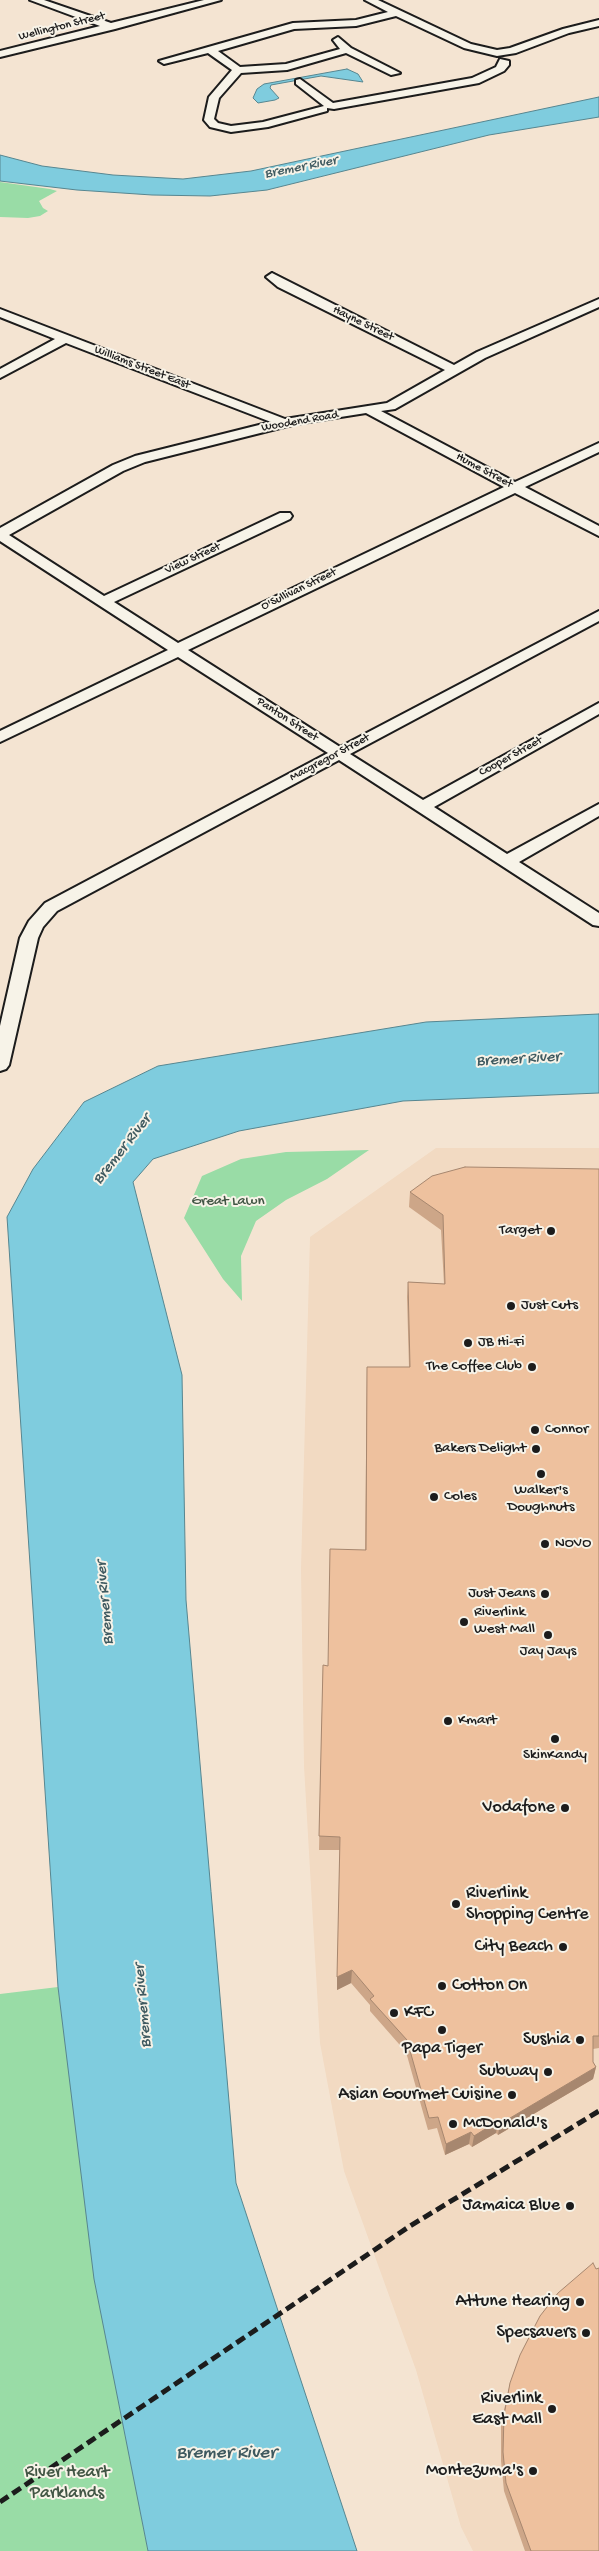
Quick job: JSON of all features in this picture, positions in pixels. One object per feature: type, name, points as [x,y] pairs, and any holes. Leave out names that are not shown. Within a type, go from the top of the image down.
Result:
[{"type":"street","points":[[35,0],[112,27]]},
{"type":"street","name":"Wellington Street","points":[[0,54],[216,0]]},
{"type":"street","points":[[370,0],[468,46],[501,56],[566,30],[599,23]]},
{"type":"street","points":[[164,61],[264,36],[293,26],[356,24],[397,13]]},
{"type":"street","points":[[330,24],[330,32],[347,50],[395,73]]},
{"type":"street","points":[[209,49],[238,70],[287,67],[347,50]]},
{"type":"street","points":[[238,70],[214,96],[209,120],[214,125],[231,129],[264,126],[328,107],[469,82],[500,69],[504,65],[501,56]]},
{"type":"street","points":[[300,82],[328,107]]},
{"type":"street","name":"Hayne Street","points":[[272,277],[455,370]]},
{"type":"street","name":"Woodend Road","points":[[0,534],[118,468],[140,458],[284,423],[390,406],[408,398],[481,355],[599,303]]},
{"type":"street","name":"Williams Street East","points":[[0,313],[284,423]]},
{"type":"street","points":[[0,374],[65,338]]},
{"type":"street","name":"Hume Street","points":[[369,410],[599,532]]},
{"type":"street","name":"O'Sullivan Street","points":[[0,737],[599,447]]},
{"type":"street","name":"View Street","points":[[102,602],[285,516]]},
{"type":"street","name":"Panton Street","points":[[0,534],[102,602],[423,806],[599,921]]},
{"type":"street","name":"Macgregor Street","points":[[0,1065],[29,938],[41,917],[60,901],[599,615]]},
{"type":"street","name":"Cooper Street","points":[[423,806],[599,708]]},
{"type":"street","points":[[508,861],[599,809]]},
{"type":"shaded area","name":"Riverlink Shopping Centre","points":[[436,1148],[599,1148],[599,2551],[473,2551],[461,2527],[416,2370],[344,2171],[320,2043],[304,1766],[301,1569],[310,1237]]},
{"type":"green space","points":[[0,182],[57,191],[39,201],[43,208],[48,211],[40,216],[28,218],[0,217]]},
{"type":"green space","name":"Great Lawn","points":[[369,1150],[327,1179],[286,1200],[256,1221],[241,1256],[242,1301],[223,1279],[184,1218],[202,1176],[241,1159],[286,1152]]},
{"type":"green space","name":"River Heart Parklands","points":[[58,1987],[111,2360],[148,2551],[0,2551],[0,1994]]},
{"type":"water","points":[[347,69],[358,74],[363,82],[321,76],[271,85],[270,88],[279,98],[275,100],[258,103],[253,98],[257,89],[264,84]]},
{"type":"water","name":"Bremer River","points":[[599,97],[599,117],[489,135],[267,190],[210,196],[152,195],[77,190],[0,181],[0,155],[42,166],[113,175],[183,179],[251,171]]},
{"type":"water","name":"Bremer River","points":[[599,1014],[599,1093],[403,1101],[239,1131],[153,1159],[133,1182],[182,1375],[186,1600],[236,2183],[357,2551],[148,2551],[94,2279],[58,1987],[7,1217],[33,1169],[84,1102],[158,1066],[426,1022]]},
{"type":"building","name":"Riverlink Shopping Centre","points":[[465,1167],[599,1169],[599,2036],[593,2036],[593,2062],[596,2067],[500,2124],[498,2121],[474,2136],[471,2132],[446,2144],[438,2117],[429,2118],[407,2040],[370,1999],[374,1996],[352,1970],[337,1977],[340,1837],[319,1836],[323,1665],[328,1666],[330,1549],[366,1550],[367,1367],[410,1367],[408,1282],[445,1284],[443,1215],[410,1192],[432,1176]]},
{"type":"building","name":"Riverlink East Mall","points":[[593,2263],[596,2269],[599,2268],[599,2551],[531,2551],[506,2483],[503,2452],[504,2415],[510,2383],[520,2355],[540,2316],[558,2293]]},
{"type":"railway","points":[[0,2502],[410,2226],[599,2111]]},
{"type":"place","name":"Target","points":[[551,1231]]},
{"type":"place","name":"Just Cuts","points":[[511,1306]]},
{"type":"place","name":"JB Hi-Fi","points":[[468,1343]]},
{"type":"place","name":"The Coffee Club","points":[[532,1367]]},
{"type":"place","name":"Connor","points":[[535,1430]]},
{"type":"place","name":"Bakers Delight","points":[[536,1449]]},
{"type":"place","name":"Walker's Doughnuts","points":[[541,1474]]},
{"type":"place","name":"Coles","points":[[434,1497]]},
{"type":"place","name":"NOVO","points":[[545,1544]]},
{"type":"place","name":"Just Jeans","points":[[545,1594]]},
{"type":"place","name":"Riverlink West Mall","points":[[464,1622]]},
{"type":"place","name":"Jay Jays","points":[[548,1635]]},
{"type":"place","name":"Kmart","points":[[448,1721]]},
{"type":"place","name":"SkinKandy","points":[[555,1739]]},
{"type":"place","name":"Vodafone","points":[[565,1808]]},
{"type":"place","name":"Riverlink Shopping Centre","points":[[456,1904]]},
{"type":"place","name":"City Beach","points":[[563,1947]]},
{"type":"place","name":"Cotton On","points":[[442,1986]]},
{"type":"place","name":"KFC","points":[[394,2013]]},
{"type":"place","name":"Papa Tiger","points":[[442,2030]]},
{"type":"place","name":"Sushia","points":[[580,2040]]},
{"type":"place","name":"Subway","points":[[548,2072]]},
{"type":"place","name":"Asian Gourmet Cuisine","points":[[512,2095]]},
{"type":"place","name":"McDonald's","points":[[453,2124]]},
{"type":"place","name":"Jamaica Blue","points":[[570,2206]]},
{"type":"place","name":"Attune Hearing","points":[[580,2302]]},
{"type":"place","name":"Specsavers","points":[[586,2333]]},
{"type":"place","name":"Riverlink East Mall","points":[[552,2409]]},
{"type":"place","name":"Montezuma's","points":[[533,2471]]}]
